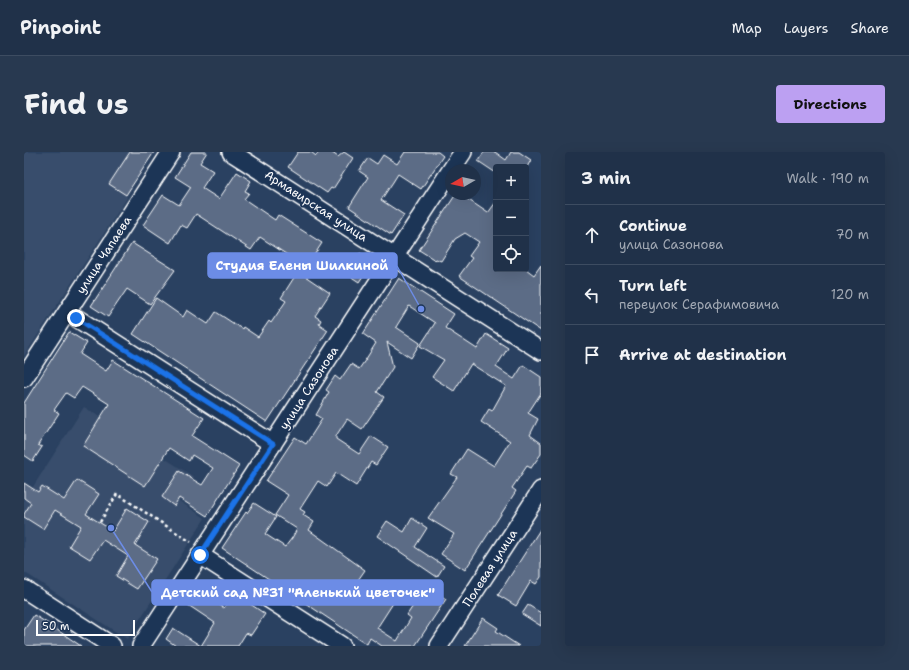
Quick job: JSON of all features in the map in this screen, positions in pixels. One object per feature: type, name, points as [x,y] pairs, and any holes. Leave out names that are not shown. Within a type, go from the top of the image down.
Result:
[{"type":"street","name":"улица Чапаева","points":[[25,374],[171,152]]},
{"type":"street","name":"Армавирская улица","points":[[231,152],[541,351]]},
{"type":"street","name":"улица Сазонова","points":[[455,164],[463,152]]},
{"type":"street","name":"улица Сазонова","points":[[141,646],[445,179]]},
{"type":"street","points":[[67,312],[273,444]]},
{"type":"street","name":"Полевая улица","points":[[439,646],[541,490]]},
{"type":"street","points":[[202,553],[342,646]]},
{"type":"street","points":[[24,589],[112,646]]},
{"type":"path","points":[[100,522],[117,494],[202,553]]},
{"type":"shaded area","points":[[24,152],[154,152],[126,195],[127,198],[24,356]]},
{"type":"shaded area","points":[[84,407],[194,477],[179,501],[205,518],[127,639],[24,572],[24,501]]},
{"type":"building","points":[[130,152],[154,152],[126,195],[109,184]]},
{"type":"building","points":[[191,152],[207,152],[200,163],[213,171],[202,188],[219,199],[237,172],[251,181],[245,191],[249,193],[244,199],[275,220],[278,215],[322,243],[302,274],[330,293],[315,316],[321,320],[319,324],[328,330],[267,422],[133,334],[156,298],[183,317],[187,310],[208,324],[216,312],[242,329],[243,327],[258,337],[269,321],[271,323],[286,301],[281,298],[295,276],[287,271],[295,260],[260,237],[251,250],[196,214],[187,228],[181,225],[170,243],[143,225],[163,195],[179,205],[191,187],[175,177]]},
{"type":"building","points":[[298,152],[311,152],[316,156],[319,152],[331,152],[338,157],[344,152],[353,158],[333,189],[331,188],[327,193],[288,167]]},
{"type":"building","points":[[405,152],[438,152],[443,156],[421,189],[398,174],[381,200],[404,215],[391,235],[349,207],[368,177],[359,171],[368,158],[377,164],[383,155],[397,164]]},
{"type":"building","points":[[484,152],[495,152],[506,160],[511,152],[519,152],[531,160],[529,164],[493,164],[493,171],[478,161]]},
{"type":"building","points":[[452,200],[469,200],[488,213],[493,206],[493,272],[529,271],[534,275],[541,265],[541,331],[459,276],[472,258],[469,256],[479,242],[465,233],[455,239],[441,261],[435,260],[419,250]]},
{"type":"building","points":[[132,243],[175,270],[150,304],[127,289],[108,317],[91,306]]},
{"type":"building","points":[[360,253],[373,261],[359,282],[350,276],[354,269],[351,266]]},
{"type":"building","points":[[399,278],[454,314],[445,328],[477,349],[486,334],[508,348],[496,367],[514,379],[523,365],[541,377],[541,393],[528,413],[538,419],[530,435],[541,443],[541,454],[531,468],[527,466],[512,488],[516,491],[465,570],[441,554],[454,534],[428,518],[457,477],[451,474],[467,449],[494,466],[510,441],[481,422],[489,409],[492,411],[506,386],[471,364],[454,391],[432,377],[444,360],[420,346],[435,323],[409,306],[396,327],[420,343],[411,358],[387,342],[393,367],[377,392],[384,397],[362,429],[347,419],[336,436],[336,439],[359,454],[371,436],[388,447],[376,465],[371,462],[356,486],[336,473],[327,487],[318,481],[300,509],[305,512],[303,515],[314,522],[309,530],[365,570],[358,580],[380,594],[384,589],[397,597],[377,628],[397,641],[411,618],[407,615],[426,586],[446,599],[415,646],[382,646],[370,638],[367,644],[222,548],[246,512],[247,513],[254,503],[276,517],[265,534],[285,547],[292,538],[297,529],[275,515],[288,495],[266,481],[295,437],[306,444],[322,419],[316,415],[329,392],[326,390],[335,376],[340,380],[351,364],[359,369],[366,359],[376,343],[363,334]]},
{"type":"building","points":[[69,332],[87,343],[80,354],[106,371],[113,360],[204,418],[192,436],[239,466],[207,516],[179,498],[174,506],[162,497],[179,471],[202,485],[213,468],[192,455],[189,461],[169,448],[145,486],[83,446],[109,404],[82,387],[74,398],[66,393],[54,410],[59,413],[38,445],[42,447],[33,461],[24,455],[24,403]]},
{"type":"building","points":[[77,480],[99,494],[86,514],[113,531],[127,508],[149,522],[135,545],[157,559],[137,589],[116,576],[128,556],[103,540],[90,559],[69,546],[81,526],[55,510],[43,529],[24,517],[24,514],[31,503],[24,498],[24,483],[38,492],[42,486],[64,500]]},
{"type":"building","points":[[412,518],[427,528],[415,547],[444,566],[437,577],[377,536],[387,521],[404,532]]},
{"type":"building","points":[[541,528],[541,577],[536,584],[531,581],[516,606],[498,595]]},
{"type":"building","points":[[198,590],[224,608],[234,593],[265,614],[251,635],[246,633],[238,646],[201,646],[215,623],[188,605]]},
{"type":"building","points":[[528,605],[541,613],[541,626],[522,614]]},
{"type":"building","points":[[34,615],[81,646],[24,646],[24,630]]},
{"type":"building","points":[[483,618],[498,628],[496,631],[519,646],[465,646]]},
{"type":"building","points":[[173,628],[201,646],[176,646],[166,639]]},
{"type":"place","name":"Студия Елены Шилкиной","points":[[421,309]]},
{"type":"place","name":"Детский сад №31 \"Аленький цветочек\"","points":[[111,528]]},
{"type":"route","points":[[76,318],[273,444],[200,555]]}]
